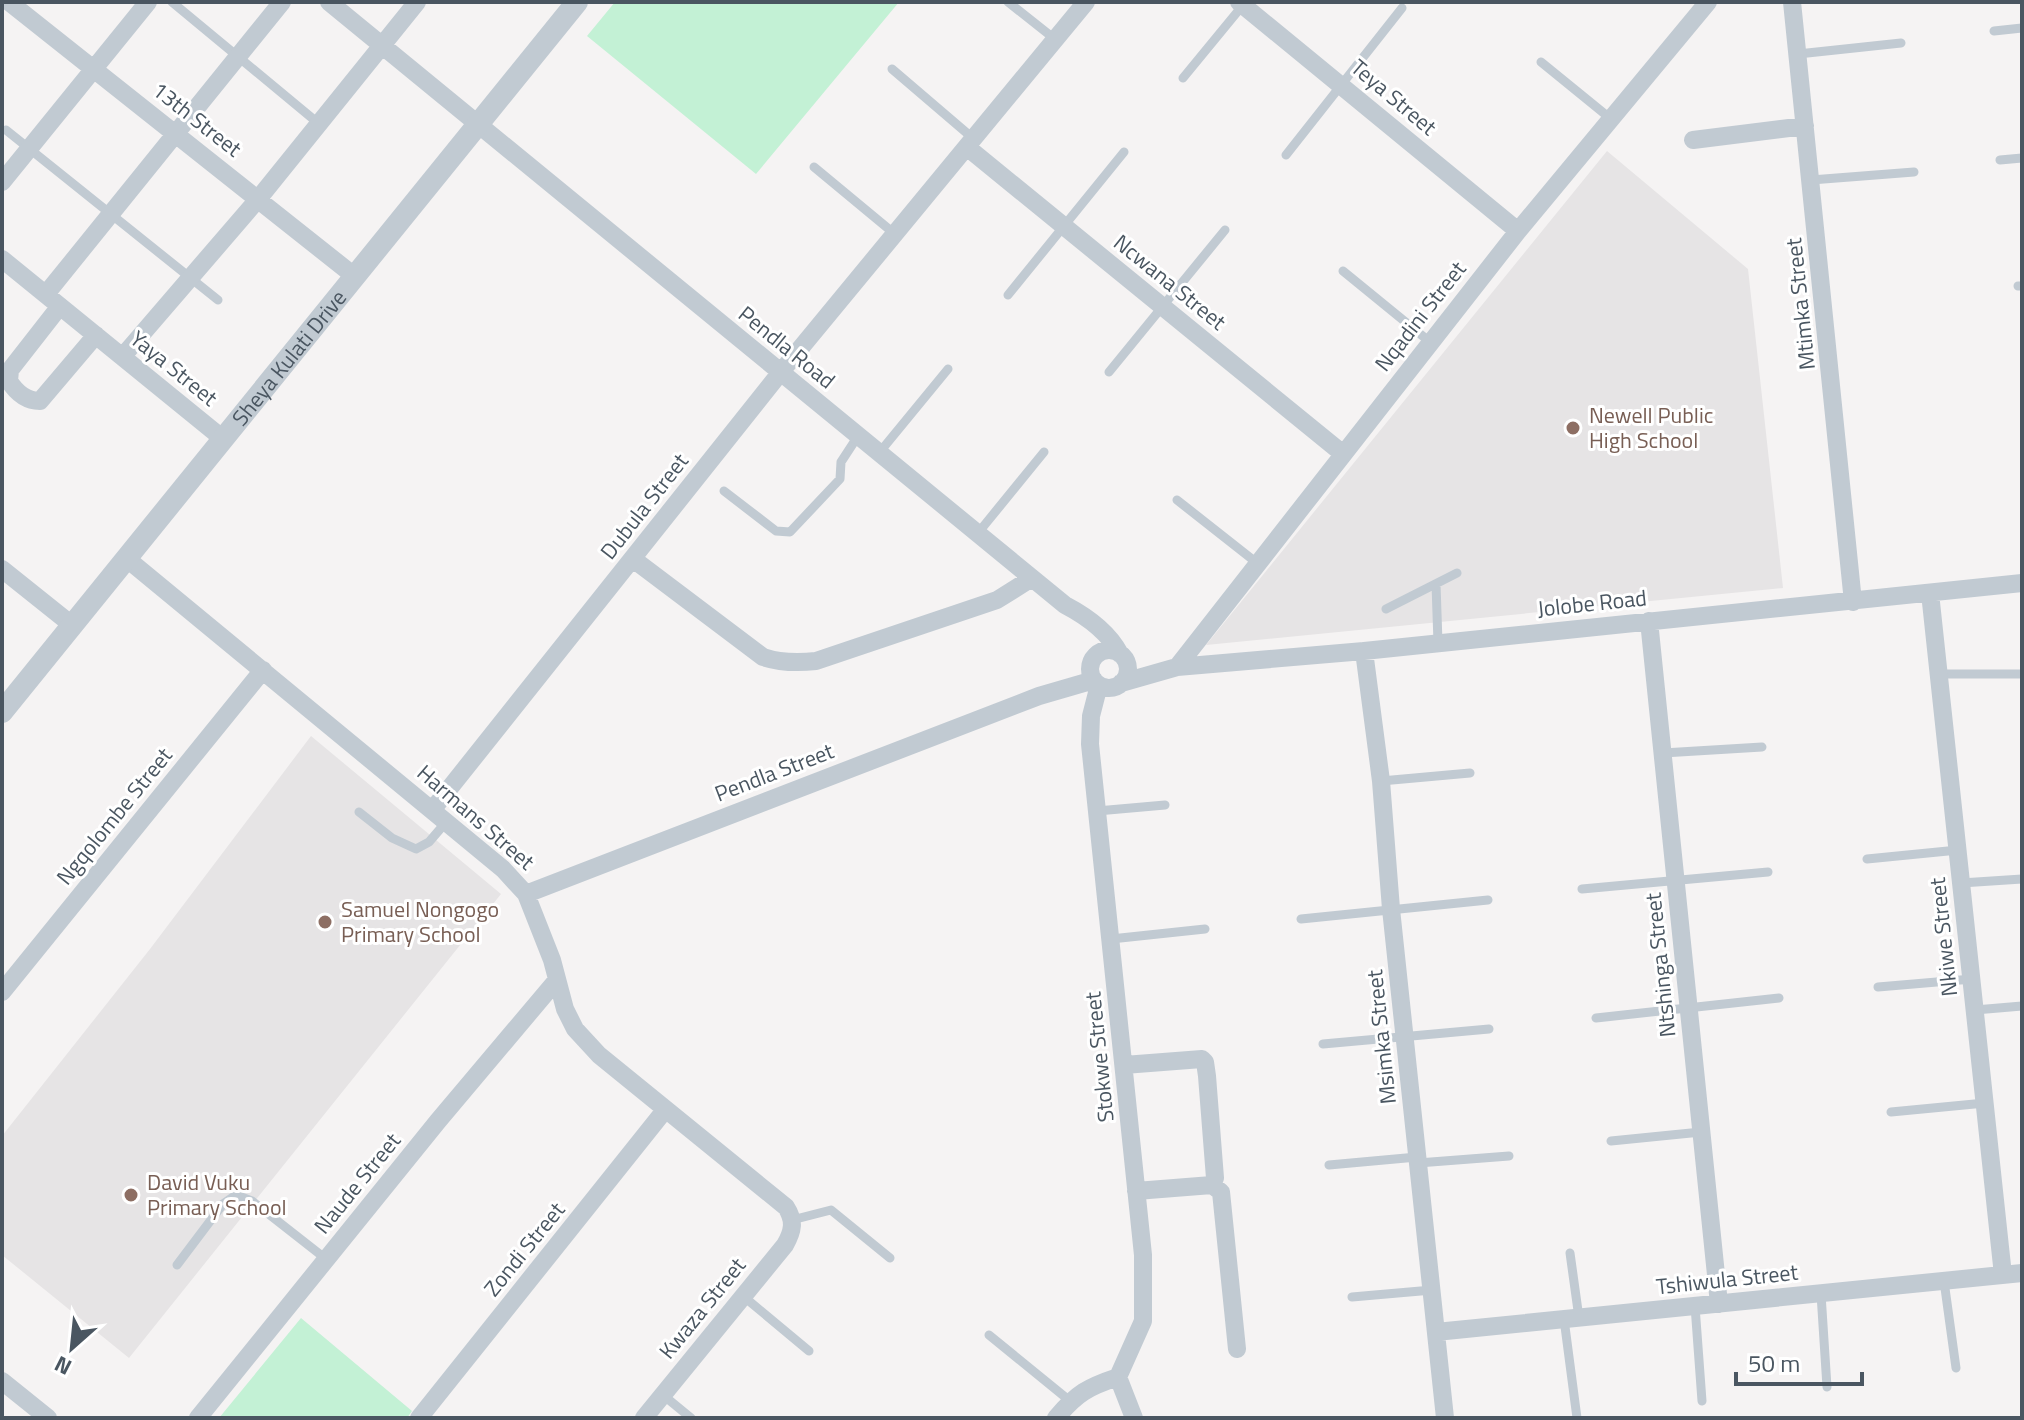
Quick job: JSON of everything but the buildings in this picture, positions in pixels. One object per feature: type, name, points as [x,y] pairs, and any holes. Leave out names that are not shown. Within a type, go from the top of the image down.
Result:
[{"type":"street","name":"13th Street","points":[[9,2],[353,275]]},
{"type":"street","points":[[2,182],[148,2]]},
{"type":"street","points":[[53,300],[111,214],[282,2]]},
{"type":"street","name":"Pendla Road","points":[[329,2],[780,373],[1109,638],[1121,654]]},
{"type":"street","points":[[123,356],[259,198],[417,2]]},
{"type":"street","name":"Sheya Kulati Drive","points":[[2,712],[577,2]]},
{"type":"street","name":"Dubula Street","points":[[440,815],[633,559],[780,373],[972,144],[1086,2]]},
{"type":"street","name":"Mtimka Street","points":[[1792,2],[1853,602]]},
{"type":"street","name":"Teya Street","points":[[1242,3],[1518,231]]},
{"type":"street","name":"Nqadini Street","points":[[1172,668],[1701,5]]},
{"type":"street","points":[[1693,140],[1805,126]]},
{"type":"street","name":"Ncwana Street","points":[[972,144],[1063,226],[1342,453]]},
{"type":"street","name":"Yaya Street","points":[[2,259],[222,438]]},
{"type":"street","name":"Yaya Street","points":[[53,300],[10,370],[9,381],[18,393],[27,400],[40,401],[96,335]]},
{"type":"street","name":"Harmans Street","points":[[126,558],[503,869],[526,894],[575,1029],[599,1055],[786,1207],[793,1223]]},
{"type":"street","points":[[633,559],[763,657],[801,663],[816,661],[997,600],[1032,578]]},
{"type":"street","points":[[2,569],[72,625]]},
{"type":"street","name":"Jolobe Road","points":[[1094,673],[1115,687],[1172,668],[2022,583]]},
{"type":"street","name":"Nkiwe Street","points":[[1930,593],[1985,1103],[2013,1274]]},
{"type":"street","name":"Pendla Road","points":[[1065,605],[1086,631],[1094,673]]},
{"type":"street","name":"Ntshinga Street","points":[[1649,621],[1719,1304]]},
{"type":"street","points":[[1094,673],[1109,650],[1121,654],[1127,669],[1121,683]]},
{"type":"street","name":"Msimka Street","points":[[1364,651],[1381,781],[1391,909],[1432,1290],[1440,1418]]},
{"type":"street","name":"Jolobe Road","points":[[1121,654],[1172,668]]},
{"type":"street","name":"Ngqolombe Street","points":[[2,992],[263,670]]},
{"type":"street","name":"Pendla Street","points":[[526,894],[1094,673]]},
{"type":"street","name":"Stokwe Street","points":[[1094,673],[1090,744],[1143,1255],[1143,1321],[1118,1377]]},
{"type":"street","name":"Naude Street","points":[[198,1418],[447,1109],[556,981]]},
{"type":"street","points":[[1124,1065],[1186,1059],[1202,1059],[1205,1062],[1214,1155],[1215,1178],[1212,1185]]},
{"type":"street","name":"Zondi Street","points":[[419,1418],[665,1110]]},
{"type":"street","points":[[1136,1191],[1212,1185],[1221,1192],[1237,1349]]},
{"type":"street","name":"Kwaza Street","points":[[644,1418],[785,1245],[793,1223]]},
{"type":"street","name":"Tshiwula Street","points":[[1436,1332],[2013,1274]]},
{"type":"street","points":[[1056,1418],[1086,1388],[1118,1377],[1134,1418]]},
{"type":"street","points":[[2,1381],[48,1418]]},
{"type":"lane","points":[[172,2],[318,123]]},
{"type":"lane","points":[[1008,2],[1056,40]]},
{"type":"lane","points":[[1183,78],[1242,3]]},
{"type":"lane","points":[[1286,155],[1402,8]]},
{"type":"lane","points":[[1994,31],[2022,28]]},
{"type":"lane","points":[[1798,54],[1901,43]]},
{"type":"lane","points":[[1541,62],[1611,119]]},
{"type":"lane","points":[[892,69],[972,144]]},
{"type":"lane","points":[[6,130],[218,300]]},
{"type":"lane","points":[[1008,295],[1124,152]]},
{"type":"lane","points":[[2000,160],[2022,158]]},
{"type":"lane","points":[[814,167],[896,235]]},
{"type":"lane","points":[[1811,180],[1914,172]]},
{"type":"lane","points":[[1109,372],[1225,230]]},
{"type":"lane","points":[[1343,271],[1430,342]]},
{"type":"lane","points":[[879,453],[948,369]]},
{"type":"lane","points":[[724,491],[776,531],[790,532],[840,479],[841,462],[858,436]]},
{"type":"lane","points":[[978,533],[1044,452]]},
{"type":"lane","points":[[1177,500],[1257,563]]},
{"type":"lane","points":[[1386,609],[1457,573]]},
{"type":"lane","points":[[1436,584],[1438,643]]},
{"type":"lane","points":[[1939,674],[2022,674]]},
{"type":"lane","points":[[1663,753],[1762,747]]},
{"type":"lane","points":[[1381,781],[1470,773]]},
{"type":"lane","points":[[1097,811],[1165,805]]},
{"type":"lane","points":[[359,812],[392,838],[416,849],[429,842],[440,815]]},
{"type":"lane","points":[[1867,859],[1958,850]]},
{"type":"lane","points":[[1582,889],[1768,872]]},
{"type":"lane","points":[[1961,883],[2022,879]]},
{"type":"lane","points":[[1301,919],[1488,900]]},
{"type":"lane","points":[[1111,939],[1205,929]]},
{"type":"lane","points":[[1878,987],[1972,979]]},
{"type":"lane","points":[[1596,1018],[1779,998]]},
{"type":"lane","points":[[1975,1010],[2022,1006]]},
{"type":"lane","points":[[1323,1044],[1489,1029]]},
{"type":"lane","points":[[1891,1112],[1985,1103]]},
{"type":"lane","points":[[1611,1141],[1701,1132]]},
{"type":"lane","points":[[1329,1165],[1509,1156]]},
{"type":"lane","points":[[177,1265],[223,1204],[236,1195],[252,1201],[326,1259]]},
{"type":"lane","points":[[793,1223],[833,1211],[890,1258]]},
{"type":"lane","points":[[1570,1253],[1577,1418]]},
{"type":"lane","points":[[1944,1281],[1956,1368]]},
{"type":"lane","points":[[1352,1297],[1432,1290]]},
{"type":"lane","points":[[1821,1294],[1827,1387]]},
{"type":"lane","points":[[743,1296],[809,1351]]},
{"type":"lane","points":[[1695,1306],[1702,1401]]},
{"type":"lane","points":[[989,1335],[1070,1401]]},
{"type":"lane","points":[[663,1395],[691,1418]]},
{"type":"shaded area","name":"Newell Public High School","points":[[1607,151],[1748,269],[1783,588],[1206,645]]},
{"type":"shaded area","points":[[311,736],[501,894],[129,1358],[2,1255],[2,1136],[150,949]]},
{"type":"green space","points":[[615,2],[899,2],[756,174],[587,36]]},
{"type":"green space","points":[[301,1318],[412,1411],[407,1418],[219,1418]]},
{"type":"place","name":"Newell Public High School","points":[[1573,428]]},
{"type":"place","name":"Samuel Nongogo Primary School","points":[[325,922]]},
{"type":"place","name":"David Vuku Primary School","points":[[131,1195]]}]
